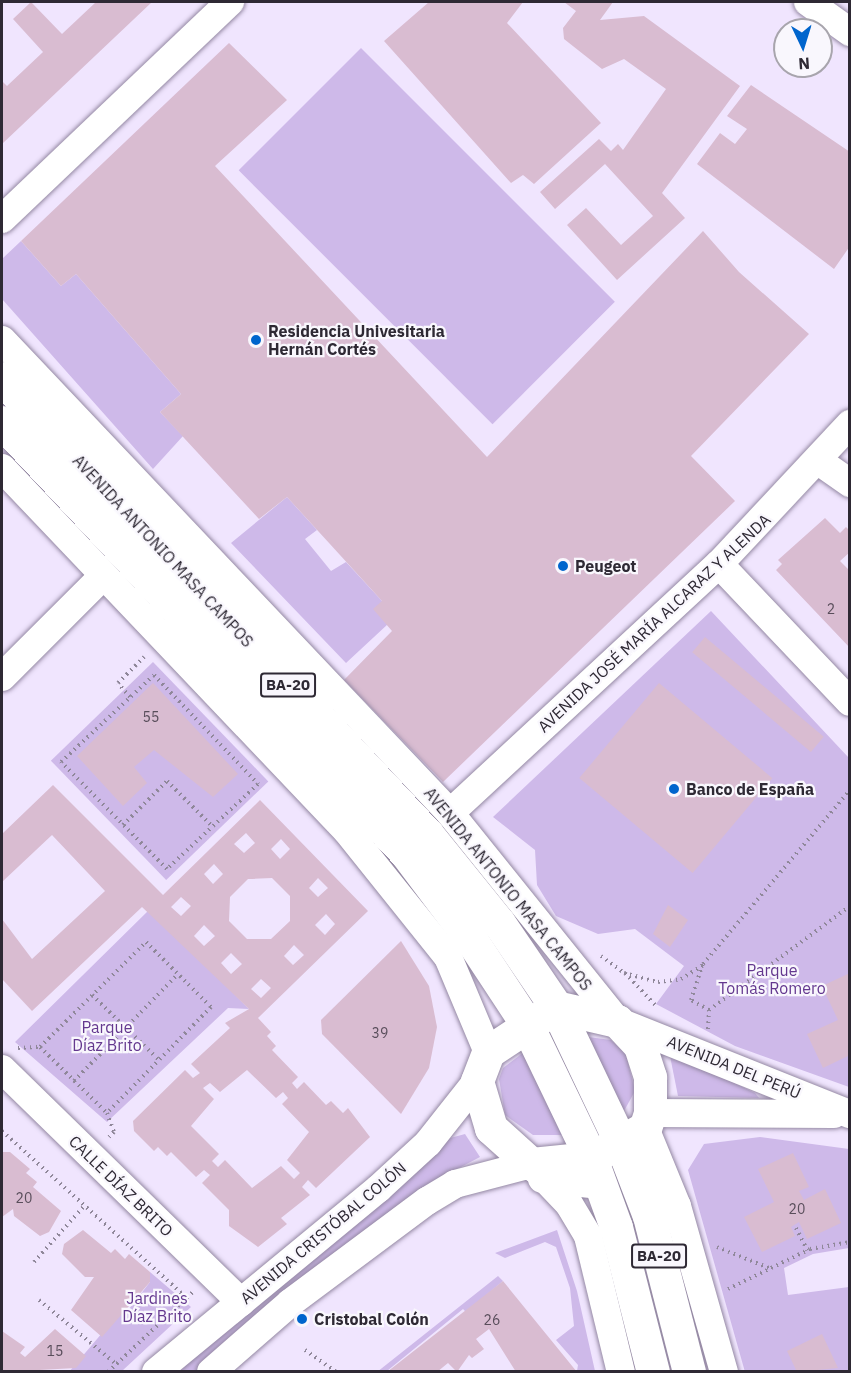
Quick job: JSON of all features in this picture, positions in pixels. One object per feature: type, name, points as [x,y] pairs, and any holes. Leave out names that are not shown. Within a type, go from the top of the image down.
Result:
[{"type":"highway","name":"AVENIDA ANTONIO MASA CAMPOS","points":[[2,378],[427,834],[547,994],[639,1128],[649,1216],[689,1371]]},
{"type":"highway","name":"AVENIDA ANTONIO MASA CAMPOS","points":[[2,422],[406,853],[526,1023],[596,1171],[653,1371]]},
{"type":"highway","points":[[547,994],[617,1021],[640,1046],[650,1077],[639,1128],[596,1171],[536,1172],[491,1128],[483,1067],[526,1023],[547,994]]},
{"type":"street","points":[[2,219],[230,2]]},
{"type":"street","points":[[807,2],[849,32]]},
{"type":"street","name":"AVENIDA ANTONIO MASA CAMPOS","points":[[2,340],[450,813],[591,992],[617,1021]]},
{"type":"street","name":"AVENIDA JOSÉ MARÍA ALCARAZ Y ALENDA","points":[[450,813],[719,564],[820,462],[849,424]]},
{"type":"street","points":[[820,462],[849,483]]},
{"type":"street","points":[[2,468],[347,831],[448,957],[483,1067]]},
{"type":"street","points":[[719,564],[849,702]]},
{"type":"street","points":[[2,677],[103,576]]},
{"type":"street","points":[[547,994],[556,979],[591,992]]},
{"type":"street","name":"AVENIDA DEL PERÚ","points":[[617,1021],[849,1114]]},
{"type":"street","name":"AVENIDA CRISTÓBAL COLÓN","points":[[156,1371],[428,1143],[483,1067]]},
{"type":"street","name":"CALLE DÍAZ BRITO","points":[[2,1069],[241,1302]]},
{"type":"street","name":"AVENIDA DEL PERÚ","points":[[639,1128],[849,1114]]},
{"type":"street","name":"AVENIDA ANTONIO MASA CAMPOS","points":[[639,1128],[686,1235],[724,1371]]},
{"type":"street","points":[[536,1172],[569,1204],[588,1236],[621,1371]]},
{"type":"street","name":"AVENIDA CRISTÓBAL COLÓN","points":[[211,1371],[299,1296],[455,1184],[536,1172]]},
{"type":"path","points":[[130,697],[118,683],[163,638]]},
{"type":"path","points":[[154,675],[258,784],[167,869],[123,825],[61,762],[154,675]]},
{"type":"path","points":[[123,825],[167,781],[213,827]]},
{"type":"path","points":[[624,973],[658,982],[681,979],[703,964],[849,790]]},
{"type":"path","points":[[703,964],[691,1000],[708,1010],[849,906]]},
{"type":"path","points":[[146,942],[211,1007],[108,1113],[39,1047],[92,995],[146,942]]},
{"type":"path","points":[[598,953],[666,1011]]},
{"type":"path","points":[[74,1081],[178,974]]},
{"type":"path","points":[[92,995],[159,1060]]},
{"type":"path","points":[[701,1032],[710,1036]]},
{"type":"path","points":[[2,1131],[187,1298]]},
{"type":"path","points":[[34,1263],[84,1206]]},
{"type":"path","points":[[796,1228],[807,1250]]},
{"type":"path","points":[[686,1235],[770,1268]]},
{"type":"path","points":[[705,1300],[807,1250],[849,1242]]},
{"type":"path","points":[[108,1371],[212,1274]]},
{"type":"path","points":[[39,1300],[116,1364]]},
{"type":"path","points":[[305,1350],[337,1371]]},
{"type":"green space","points":[[361,48],[615,302],[493,424],[239,170]]},
{"type":"green space","points":[[21,241],[61,286],[76,274],[181,394],[160,412],[183,436],[153,469],[2,299],[2,259]]},
{"type":"green space","points":[[287,497],[317,530],[305,539],[331,571],[346,562],[382,601],[388,624],[346,663],[231,543]]},
{"type":"green space","name":"Parque Tomás Romero","points":[[711,611],[849,758],[849,1087],[735,1046],[656,1004],[684,966],[635,929],[598,934],[556,916],[537,885],[535,850],[493,817]]},
{"type":"green space","points":[[153,662],[268,781],[166,880],[51,761]]},
{"type":"green space","name":"Parque Díaz Brito","points":[[150,909],[249,1009],[228,1008],[107,1122],[15,1042]]},
{"type":"green space","points":[[588,1037],[611,1040],[626,1054],[635,1091],[624,1111]]},
{"type":"green space","points":[[669,1051],[755,1093],[759,1098],[678,1096]]},
{"type":"green space","points":[[524,1052],[564,1135],[533,1135],[505,1115],[499,1079],[503,1068]]},
{"type":"green space","points":[[465,1134],[480,1157],[438,1179],[196,1371],[175,1372],[443,1140]]},
{"type":"green space","points":[[760,1137],[849,1149],[849,1248],[813,1254],[784,1268],[788,1295],[849,1287],[849,1371],[745,1372],[688,1170],[704,1144]]},
{"type":"green space","points":[[557,1230],[577,1291],[595,1371],[577,1371],[578,1365],[556,1340],[574,1326],[570,1288],[556,1247],[545,1242],[505,1258],[495,1253]]},
{"type":"green space","name":"Jardines Díaz Brito","points":[[150,1272],[191,1307],[122,1371],[69,1372],[125,1306],[129,1309],[150,1282]]},
{"type":"green space","points":[[498,1276],[503,1281],[466,1312],[463,1309],[387,1371],[377,1372]]},
{"type":"building","points":[[31,2],[62,34],[96,2],[152,2],[2,144],[2,81],[7,86],[43,52],[13,19]]},
{"type":"building","points":[[429,2],[523,2],[507,23],[601,123],[534,184],[523,175],[511,183],[384,41]]},
{"type":"building","points":[[564,2],[613,2],[600,20],[644,16],[740,86],[662,193],[685,218],[617,280],[567,225],[586,208],[621,245],[653,216],[605,164],[555,209],[540,192],[599,139],[611,151],[618,144],[623,150],[666,89],[624,59],[602,69],[564,39],[563,28],[576,11]]},
{"type":"building","points":[[229,43],[287,100],[215,166],[487,457],[703,231],[739,272],[809,334],[691,456],[735,501],[443,782],[344,680],[392,631],[373,609],[382,601],[287,497],[259,519],[160,412],[181,394],[76,274],[61,286],[21,241]]},
{"type":"building","points":[[751,85],[850,152],[850,246],[834,269],[697,164],[720,133],[735,144],[747,129],[727,116]]},
{"type":"building","points":[[825,518],[840,533],[846,527],[850,531],[850,552],[840,561],[850,571],[850,648],[776,570],[782,564],[778,560]]},
{"type":"building","points":[[705,637],[824,737],[811,752],[692,652]]},
{"type":"building","points":[[153,683],[238,774],[213,797],[154,750],[134,767],[147,783],[123,806],[77,756]]},
{"type":"building","points":[[659,683],[772,778],[693,873],[579,778]]},
{"type":"building","points":[[53,785],[163,895],[260,800],[368,911],[258,1018],[271,1032],[267,1036],[276,1046],[272,1050],[298,1077],[292,1083],[297,1089],[304,1082],[326,1105],[331,1101],[343,1113],[348,1108],[370,1137],[316,1188],[308,1180],[302,1187],[310,1195],[281,1218],[287,1224],[258,1247],[229,1226],[229,1210],[202,1183],[210,1175],[204,1170],[196,1177],[171,1152],[167,1156],[158,1147],[154,1151],[134,1131],[133,1121],[185,1070],[193,1078],[200,1073],[191,1064],[230,1028],[225,1023],[249,1009],[142,907],[32,1011],[2,979],[2,919],[32,959],[105,891],[52,835],[2,882],[2,834]],"holes":[[[246,833],[255,843],[244,853],[234,844]],[[281,839],[290,849],[280,859],[271,849]],[[214,864],[223,874],[213,884],[204,874]],[[272,878],[290,896],[290,921],[271,939],[247,939],[229,921],[230,897],[248,879]],[[318,878],[328,888],[318,897],[309,888]],[[181,897],[191,906],[181,916],[171,907]],[[326,914],[335,924],[325,935],[315,925]],[[204,925],[215,936],[204,946],[194,936]],[[294,945],[304,955],[293,965],[284,956]],[[231,953],[242,964],[231,974],[221,963]],[[261,979],[271,988],[261,998],[251,989]],[[247,1070],[276,1098],[283,1092],[288,1098],[282,1104],[309,1132],[287,1160],[300,1173],[294,1179],[281,1166],[252,1188],[225,1160],[218,1167],[212,1161],[219,1154],[191,1126],[214,1099],[203,1088],[210,1083],[220,1092]]]},
{"type":"building","points":[[668,905],[688,920],[670,947],[653,934]]},
{"type":"building","points":[[401,941],[429,986],[437,1027],[429,1068],[401,1114],[322,1034],[321,1020]]},
{"type":"building","points":[[850,973],[850,1055],[823,1068],[807,1034],[838,1020],[822,986]]},
{"type":"building","points":[[2,1152],[10,1152],[30,1169],[26,1173],[37,1182],[33,1187],[61,1211],[49,1232],[40,1236],[14,1216],[13,1209],[2,1217]]},
{"type":"building","points":[[793,1153],[809,1187],[799,1191],[804,1200],[825,1189],[841,1223],[807,1239],[799,1222],[791,1227],[795,1236],[762,1252],[744,1217],[774,1202],[758,1169]]},
{"type":"building","points":[[83,1230],[111,1253],[115,1249],[125,1259],[129,1254],[150,1272],[150,1282],[102,1337],[71,1310],[94,1277],[85,1277],[62,1254],[64,1244]]},
{"type":"building","points":[[503,1281],[577,1372],[516,1372],[489,1329],[476,1339],[484,1349],[472,1358],[469,1355],[457,1372],[448,1363],[437,1372],[387,1372]]},
{"type":"building","points":[[55,1329],[86,1356],[76,1368],[2,1372],[2,1331],[25,1347],[20,1353],[25,1357]]},
{"type":"building","points":[[822,1334],[838,1368],[797,1372],[787,1351]]},
{"type":"place","name":"Residencia Univesitaria Hernán Cortés","points":[[256,340]]},
{"type":"place","name":"Peugeot","points":[[563,566]]},
{"type":"place","name":"Banco de España","points":[[674,789]]},
{"type":"place","name":"Cristobal Colón","points":[[302,1319]]}]
